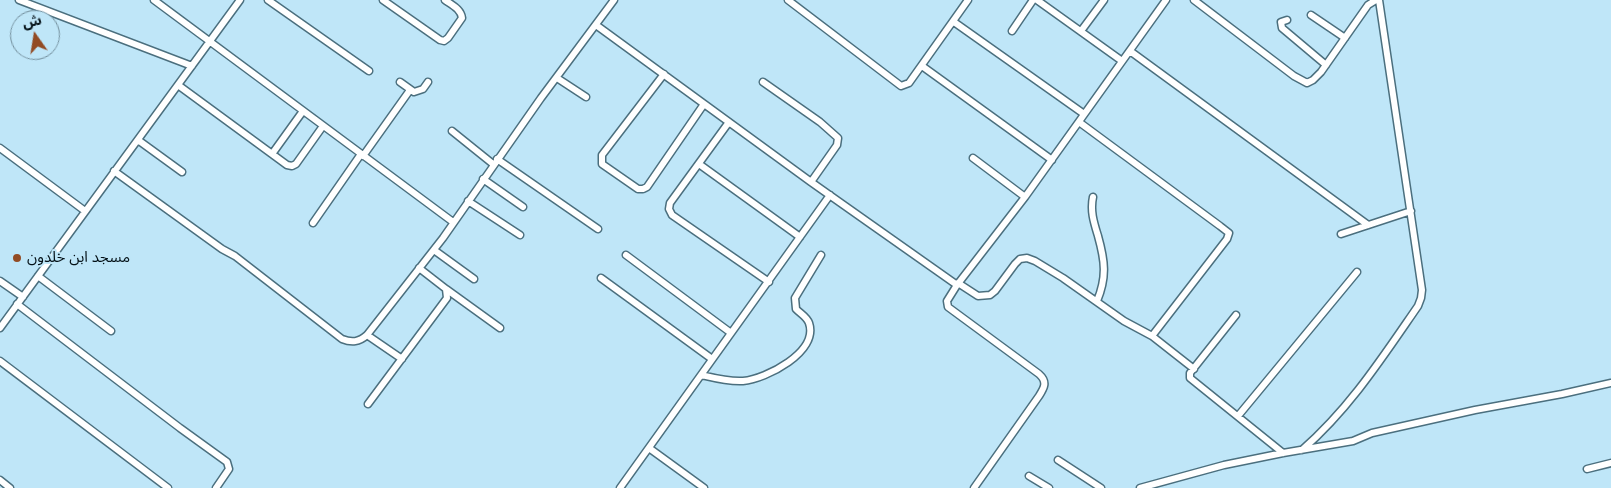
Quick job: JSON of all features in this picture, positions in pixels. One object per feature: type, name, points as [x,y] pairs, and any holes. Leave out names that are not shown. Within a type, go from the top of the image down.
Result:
[{"type":"street","points":[[19,0],[192,66]]},
{"type":"street","points":[[0,328],[240,0]]},
{"type":"street","points":[[268,0],[369,71]]},
{"type":"street","points":[[383,0],[444,41],[462,18],[462,13],[445,0]]},
{"type":"street","points":[[114,171],[271,283],[342,339],[352,342],[358,341],[367,335],[434,250],[495,162],[614,0]]},
{"type":"street","points":[[788,0],[901,86],[909,83],[954,22],[966,1]]},
{"type":"street","points":[[1012,31],[1033,0]]},
{"type":"street","points":[[1037,0],[1122,61]]},
{"type":"street","points":[[1080,31],[1104,0]]},
{"type":"street","points":[[974,488],[1045,385],[1045,381],[1039,374],[947,306],[947,300],[1025,197],[1166,0]]},
{"type":"street","points":[[1195,0],[1304,83],[1313,80],[1326,65],[1368,5],[1377,0],[1411,210],[1422,290],[1421,298],[1418,306],[1353,398],[1329,426],[1302,450]]},
{"type":"street","points":[[156,1],[453,222]]},
{"type":"street","points":[[1311,15],[1345,38]]},
{"type":"street","points":[[1287,20],[1281,22],[1282,28],[1326,65]]},
{"type":"street","points":[[954,22],[1084,114]]},
{"type":"street","points":[[596,25],[811,182],[978,296],[990,295],[1015,264],[1020,259],[1027,258],[1041,264],[1128,323],[1152,336],[1194,369]]},
{"type":"street","points":[[1130,51],[1368,225]]},
{"type":"street","points":[[922,66],[1052,160]]},
{"type":"street","points":[[664,74],[602,155],[602,164],[638,189],[647,187],[704,104]]},
{"type":"street","points":[[557,78],[586,97]]},
{"type":"street","points":[[400,82],[410,90],[419,92],[428,82]]},
{"type":"street","points":[[763,82],[820,122],[838,138],[837,145],[811,182]]},
{"type":"street","points":[[178,85],[287,165],[292,166],[296,164],[322,126]]},
{"type":"street","points":[[313,223],[410,90]]},
{"type":"street","points":[[272,154],[303,111]]},
{"type":"street","points":[[729,122],[670,203],[669,209],[672,214],[769,282]]},
{"type":"street","points":[[1078,122],[1220,226],[1228,234],[1227,239],[1152,336]]},
{"type":"street","points":[[452,131],[495,162],[598,229]]},
{"type":"street","points":[[138,140],[182,172]]},
{"type":"street","points":[[0,148],[85,211]]},
{"type":"street","points":[[973,158],[1025,197]]},
{"type":"street","points":[[699,164],[800,237]]},
{"type":"street","points":[[484,179],[523,207]]},
{"type":"street","points":[[620,488],[830,195]]},
{"type":"street","points":[[1093,197],[1091,208],[1103,256],[1104,269],[1103,286],[1097,301]]},
{"type":"street","points":[[468,200],[520,235]]},
{"type":"street","points":[[1341,234],[1411,210]]},
{"type":"street","points":[[434,250],[474,279]]},
{"type":"street","points":[[701,375],[723,380],[742,381],[781,368],[796,356],[807,341],[810,326],[807,318],[796,309],[795,298],[821,255]]},
{"type":"street","points":[[626,256],[731,333]]},
{"type":"street","points":[[419,268],[446,290],[500,328]]},
{"type":"street","points":[[1238,416],[1357,272]]},
{"type":"street","points":[[38,276],[111,331]]},
{"type":"street","points":[[601,278],[712,358]]},
{"type":"street","points":[[0,281],[23,296]]},
{"type":"street","points":[[368,404],[447,298],[446,290]]},
{"type":"street","points":[[17,304],[227,462],[229,469],[216,488]]},
{"type":"street","points":[[1236,315],[1190,373],[1190,378],[1282,453]]},
{"type":"street","points":[[367,335],[402,359]]},
{"type":"street","points":[[0,362],[168,488]]},
{"type":"street","points":[[1140,488],[1188,474],[1282,453],[1353,441],[1378,432],[1475,410],[1611,383]]},
{"type":"street","points":[[649,448],[704,488]]},
{"type":"street","points":[[1058,460],[1101,488]]},
{"type":"street","points":[[1587,470],[1611,462]]},
{"type":"street","points":[[1029,476],[1049,488]]},
{"type":"street","points":[[0,480],[10,488]]},
{"type":"place","name":"مسجد ابن خلدون","points":[[17,258]]}]
